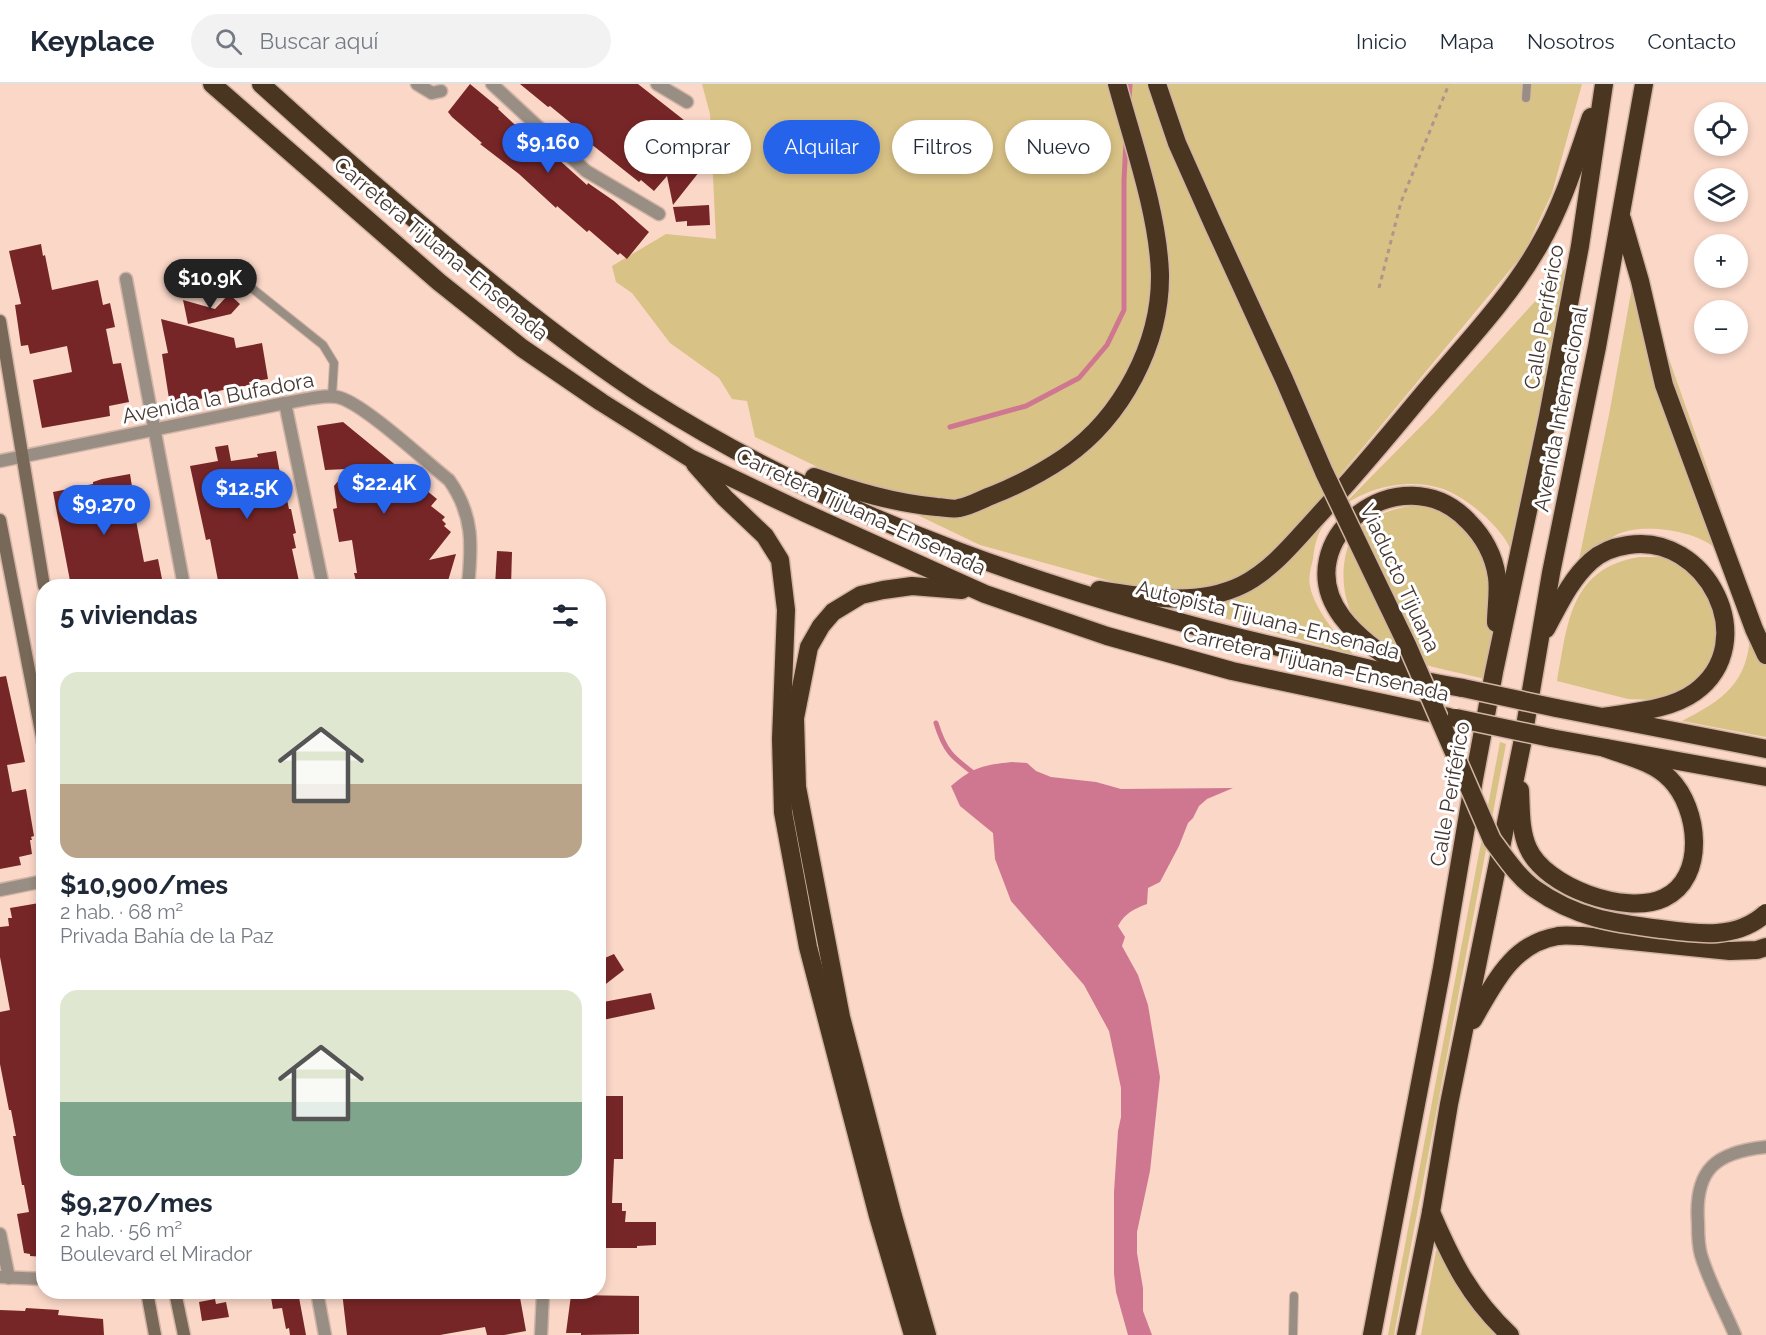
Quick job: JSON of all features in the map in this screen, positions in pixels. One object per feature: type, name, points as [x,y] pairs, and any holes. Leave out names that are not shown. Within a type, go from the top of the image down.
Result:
[{"type":"highway","name":"Carretera Tijuana–Ensenada","points":[[212,84],[439,282],[522,348],[601,402],[690,458],[803,513],[985,594],[1107,636],[1232,671],[1605,748]]},
{"type":"highway","name":"Carretera Tijuana–Ensenada","points":[[261,84],[420,225],[519,306],[643,396],[711,437],[848,504],[936,542],[1044,583]]},
{"type":"highway","points":[[744,454],[849,490],[908,504],[958,509],[1016,486],[1066,456],[1102,423],[1133,381],[1149,346],[1156,315],[1160,274],[1154,222],[1117,84]]},
{"type":"highway","name":"Viaducto Tijuana","points":[[1157,84],[1177,143],[1324,472],[1408,647],[1492,840],[1532,887],[1577,913],[1609,923],[1703,935],[1731,932],[1756,922],[1766,913]]},
{"type":"highway","points":[[1044,583],[1147,597],[1198,598],[1243,585],[1267,569],[1340,493],[1516,282],[1541,243],[1560,204],[1603,84]]},
{"type":"highway","name":"Calle Periférico","points":[[1372,1335],[1442,968],[1494,672],[1551,405],[1580,246],[1603,84]]},
{"type":"highway","name":"Avenida Internacional","points":[[1522,744],[1551,573],[1597,347],[1644,84]]},
{"type":"highway","points":[[1620,213],[1640,281],[1664,385],[1754,629],[1766,655]]},
{"type":"highway","points":[[690,458],[725,498],[765,536],[780,560],[786,610],[781,739],[783,812],[808,948],[878,1216],[913,1335]]},
{"type":"highway","points":[[1422,681],[1357,633],[1342,617],[1333,601],[1328,583],[1330,550],[1340,531],[1352,518],[1387,499],[1426,497],[1447,504],[1461,513],[1475,528],[1488,548],[1497,578],[1494,672]]},
{"type":"highway","points":[[1540,642],[1573,580],[1593,560],[1612,548],[1636,543],[1658,545],[1676,552],[1696,565],[1720,601],[1724,623],[1726,640],[1721,659],[1711,677],[1694,693],[1671,703],[1648,710],[1603,717]]},
{"type":"highway","name":"Autopista Tijuana-Ensenada","points":[[1044,583],[1235,637],[1422,681],[1766,749]]},
{"type":"highway","points":[[927,1335],[841,1017],[797,787],[795,718],[809,647],[820,626],[839,607],[861,595],[912,586],[933,586],[985,594]]},
{"type":"highway","points":[[1522,744],[1521,816],[1528,848],[1538,864],[1554,878],[1580,892],[1606,900],[1651,903],[1665,898],[1677,889],[1688,875],[1695,843],[1687,806],[1680,791],[1670,778],[1656,768],[1605,748]]},
{"type":"highway","points":[[1406,1335],[1431,1212],[1449,1104],[1522,744]]},
{"type":"highway","points":[[1605,748],[1758,776],[1766,793]]},
{"type":"highway","points":[[1464,1035],[1500,972],[1516,956],[1538,942],[1558,936],[1581,936],[1730,951],[1757,950],[1766,947]]},
{"type":"highway","points":[[1431,1212],[1466,1286],[1493,1320],[1510,1335]]},
{"type":"main road","points":[[0,321],[43,579]]},
{"type":"main road","points":[[0,520],[36,706]]},
{"type":"main road","points":[[148,1299],[155,1335]]},
{"type":"main road","points":[[176,1299],[184,1335]]},
{"type":"street","points":[[417,84],[432,93],[444,88]]},
{"type":"street","points":[[492,84],[586,171],[659,214]]},
{"type":"street","points":[[657,84],[687,102]]},
{"type":"street","points":[[126,279],[183,579]]},
{"type":"street","name":"Avenida la Bufadora","points":[[0,460],[285,403],[332,396],[345,399],[357,404],[449,480],[460,496],[469,524],[471,560],[469,579]]},
{"type":"street","points":[[285,403],[322,579]]},
{"type":"street","points":[[0,890],[36,883]]},
{"type":"street","points":[[1735,1335],[1700,1253],[1697,1212],[1701,1180],[1719,1159],[1740,1150],[1766,1147]]},
{"type":"street","points":[[0,1234],[4,1278],[36,1279]]},
{"type":"street","points":[[318,1299],[325,1335]]},
{"type":"street","points":[[541,1335],[543,1299]]},
{"type":"lane","points":[[1526,98],[1527,84]]},
{"type":"lane","points":[[228,269],[323,345],[334,363],[332,396]]},
{"type":"lane","points":[[1293,1335],[1294,1296]]},
{"type":"path","points":[[1379,288],[1401,202],[1449,84]]},
{"type":"shaded area","points":[[702,84],[1582,84],[1552,193],[1524,253],[1269,561],[1224,588],[1175,599],[980,545],[755,437],[747,401],[732,399],[719,378],[670,343],[632,293],[616,282],[612,266],[666,234],[716,239],[713,174],[751,174],[751,120],[710,120]]},
{"type":"shaded area","points":[[1636,265],[1766,644],[1766,737],[1682,721],[1710,705],[1731,688],[1744,665],[1748,651],[1750,611],[1714,547],[1694,536],[1668,530],[1628,531],[1607,541],[1577,569],[1609,415]]},
{"type":"shaded area","points":[[1567,266],[1519,577],[1511,550],[1497,529],[1479,511],[1459,497],[1440,488],[1408,484],[1391,486],[1359,496],[1337,512],[1434,413]]},
{"type":"shaded area","points":[[1419,505],[1450,513],[1470,529],[1499,592],[1489,680],[1404,658],[1391,652],[1370,638],[1350,610],[1344,588],[1344,565],[1351,539],[1363,525],[1378,516]]},
{"type":"shaded area","points":[[1329,520],[1320,532],[1316,543],[1310,572],[1310,586],[1316,604],[1354,655],[1196,610],[1233,598],[1257,585],[1297,552]]},
{"type":"shaded area","points":[[1639,557],[1663,557],[1682,561],[1712,589],[1720,636],[1708,668],[1687,688],[1657,700],[1628,699],[1557,681],[1569,620],[1585,586],[1598,573],[1616,563]]},
{"type":"shaded area","points":[[1500,742],[1506,744],[1394,1335],[1388,1335]]},
{"type":"shaded area","points":[[1012,762],[1027,763],[1036,771],[1051,777],[1096,782],[1121,789],[1233,788],[1207,799],[1199,806],[1188,823],[1160,882],[1148,888],[1147,904],[1130,912],[1118,926],[1125,937],[1122,946],[1138,975],[1148,1005],[1160,1077],[1150,1171],[1137,1232],[1143,1311],[1152,1335],[1128,1335],[1116,1292],[1114,1192],[1121,1117],[1121,1088],[1109,1031],[1084,985],[1011,901],[995,859],[993,833],[960,806],[951,786],[979,768]]},
{"type":"shaded area","points":[[1440,1247],[1461,1291],[1495,1335],[1421,1335],[1436,1251]]},
{"type":"building","points":[[470,84],[587,185],[588,183],[614,201],[649,232],[627,259],[620,253],[618,255],[589,230],[587,232],[557,206],[556,208],[519,174],[480,144],[482,143],[452,117],[448,112]]},
{"type":"building","points":[[520,84],[638,84],[684,120],[624,120],[624,170],[581,136],[583,133],[550,106],[548,107]]},
{"type":"building","points":[[629,174],[698,174],[673,205],[667,176],[654,191],[641,180],[639,182]]},
{"type":"building","points":[[709,205],[710,225],[687,226],[687,221],[676,222],[673,207]]},
{"type":"building","points":[[41,244],[52,290],[98,280],[103,305],[110,303],[115,327],[106,329],[113,364],[121,363],[129,402],[109,406],[110,416],[42,428],[33,380],[72,372],[67,346],[30,354],[28,345],[21,346],[15,305],[21,304],[9,251]]},
{"type":"building","points":[[229,294],[240,304],[231,314],[188,324],[183,300],[215,309]]},
{"type":"building","points":[[161,319],[234,338],[236,348],[262,343],[268,379],[218,391],[219,395],[170,405],[162,354],[168,353]]},
{"type":"building","points":[[343,422],[437,499],[431,506],[445,517],[442,520],[446,524],[444,526],[451,532],[429,560],[456,554],[449,579],[355,579],[354,573],[357,573],[352,540],[339,542],[333,509],[337,508],[334,486],[348,469],[325,470],[317,426]]},
{"type":"building","points":[[228,445],[231,461],[258,457],[257,454],[276,451],[283,490],[285,490],[289,509],[291,509],[296,533],[293,534],[296,548],[292,549],[298,579],[218,579],[210,539],[206,540],[190,466],[218,461],[215,447]]},
{"type":"building","points":[[130,474],[135,505],[133,505],[144,562],[158,559],[162,579],[70,579],[53,492],[93,484],[102,479]]},
{"type":"building","points":[[497,551],[512,552],[511,579],[495,579]]},
{"type":"building","points":[[6,676],[25,762],[7,765],[12,792],[26,789],[34,836],[30,840],[32,854],[19,857],[21,865],[0,869],[0,677]]},
{"type":"building","points":[[36,904],[36,1256],[24,1253],[17,1214],[29,1212],[13,1136],[16,1136],[11,1110],[9,1110],[0,1064],[0,1012],[10,1010],[0,957],[0,927],[9,926],[8,918],[12,918],[10,908]]},
{"type":"building","points":[[614,954],[624,970],[606,984],[606,958]]},
{"type":"building","points":[[651,993],[655,1009],[606,1019],[606,1001]]},
{"type":"building","points":[[606,1096],[623,1096],[623,1159],[614,1159],[612,1203],[622,1203],[622,1211],[626,1211],[625,1222],[656,1222],[656,1245],[637,1246],[637,1248],[606,1248]]},
{"type":"building","points":[[606,1296],[639,1296],[639,1334],[566,1333],[570,1299],[606,1299]]},
{"type":"building","points":[[215,1299],[216,1304],[226,1302],[229,1317],[202,1321],[199,1302]]},
{"type":"building","points":[[271,1299],[299,1299],[306,1335],[290,1335],[289,1328],[286,1329],[282,1308],[273,1309]]},
{"type":"building","points":[[343,1299],[520,1299],[526,1331],[487,1335],[485,1327],[440,1335],[347,1335]]},
{"type":"building","points":[[26,1308],[59,1310],[58,1315],[103,1319],[104,1335],[0,1335],[0,1310],[25,1311]]},
{"type":"waterway","points":[[1129,100],[1130,84]]},
{"type":"waterway","points":[[950,427],[1026,406],[1079,378],[1107,345],[1124,310],[1126,142]]},
{"type":"waterway","points":[[936,723],[950,753],[976,775]]}]
